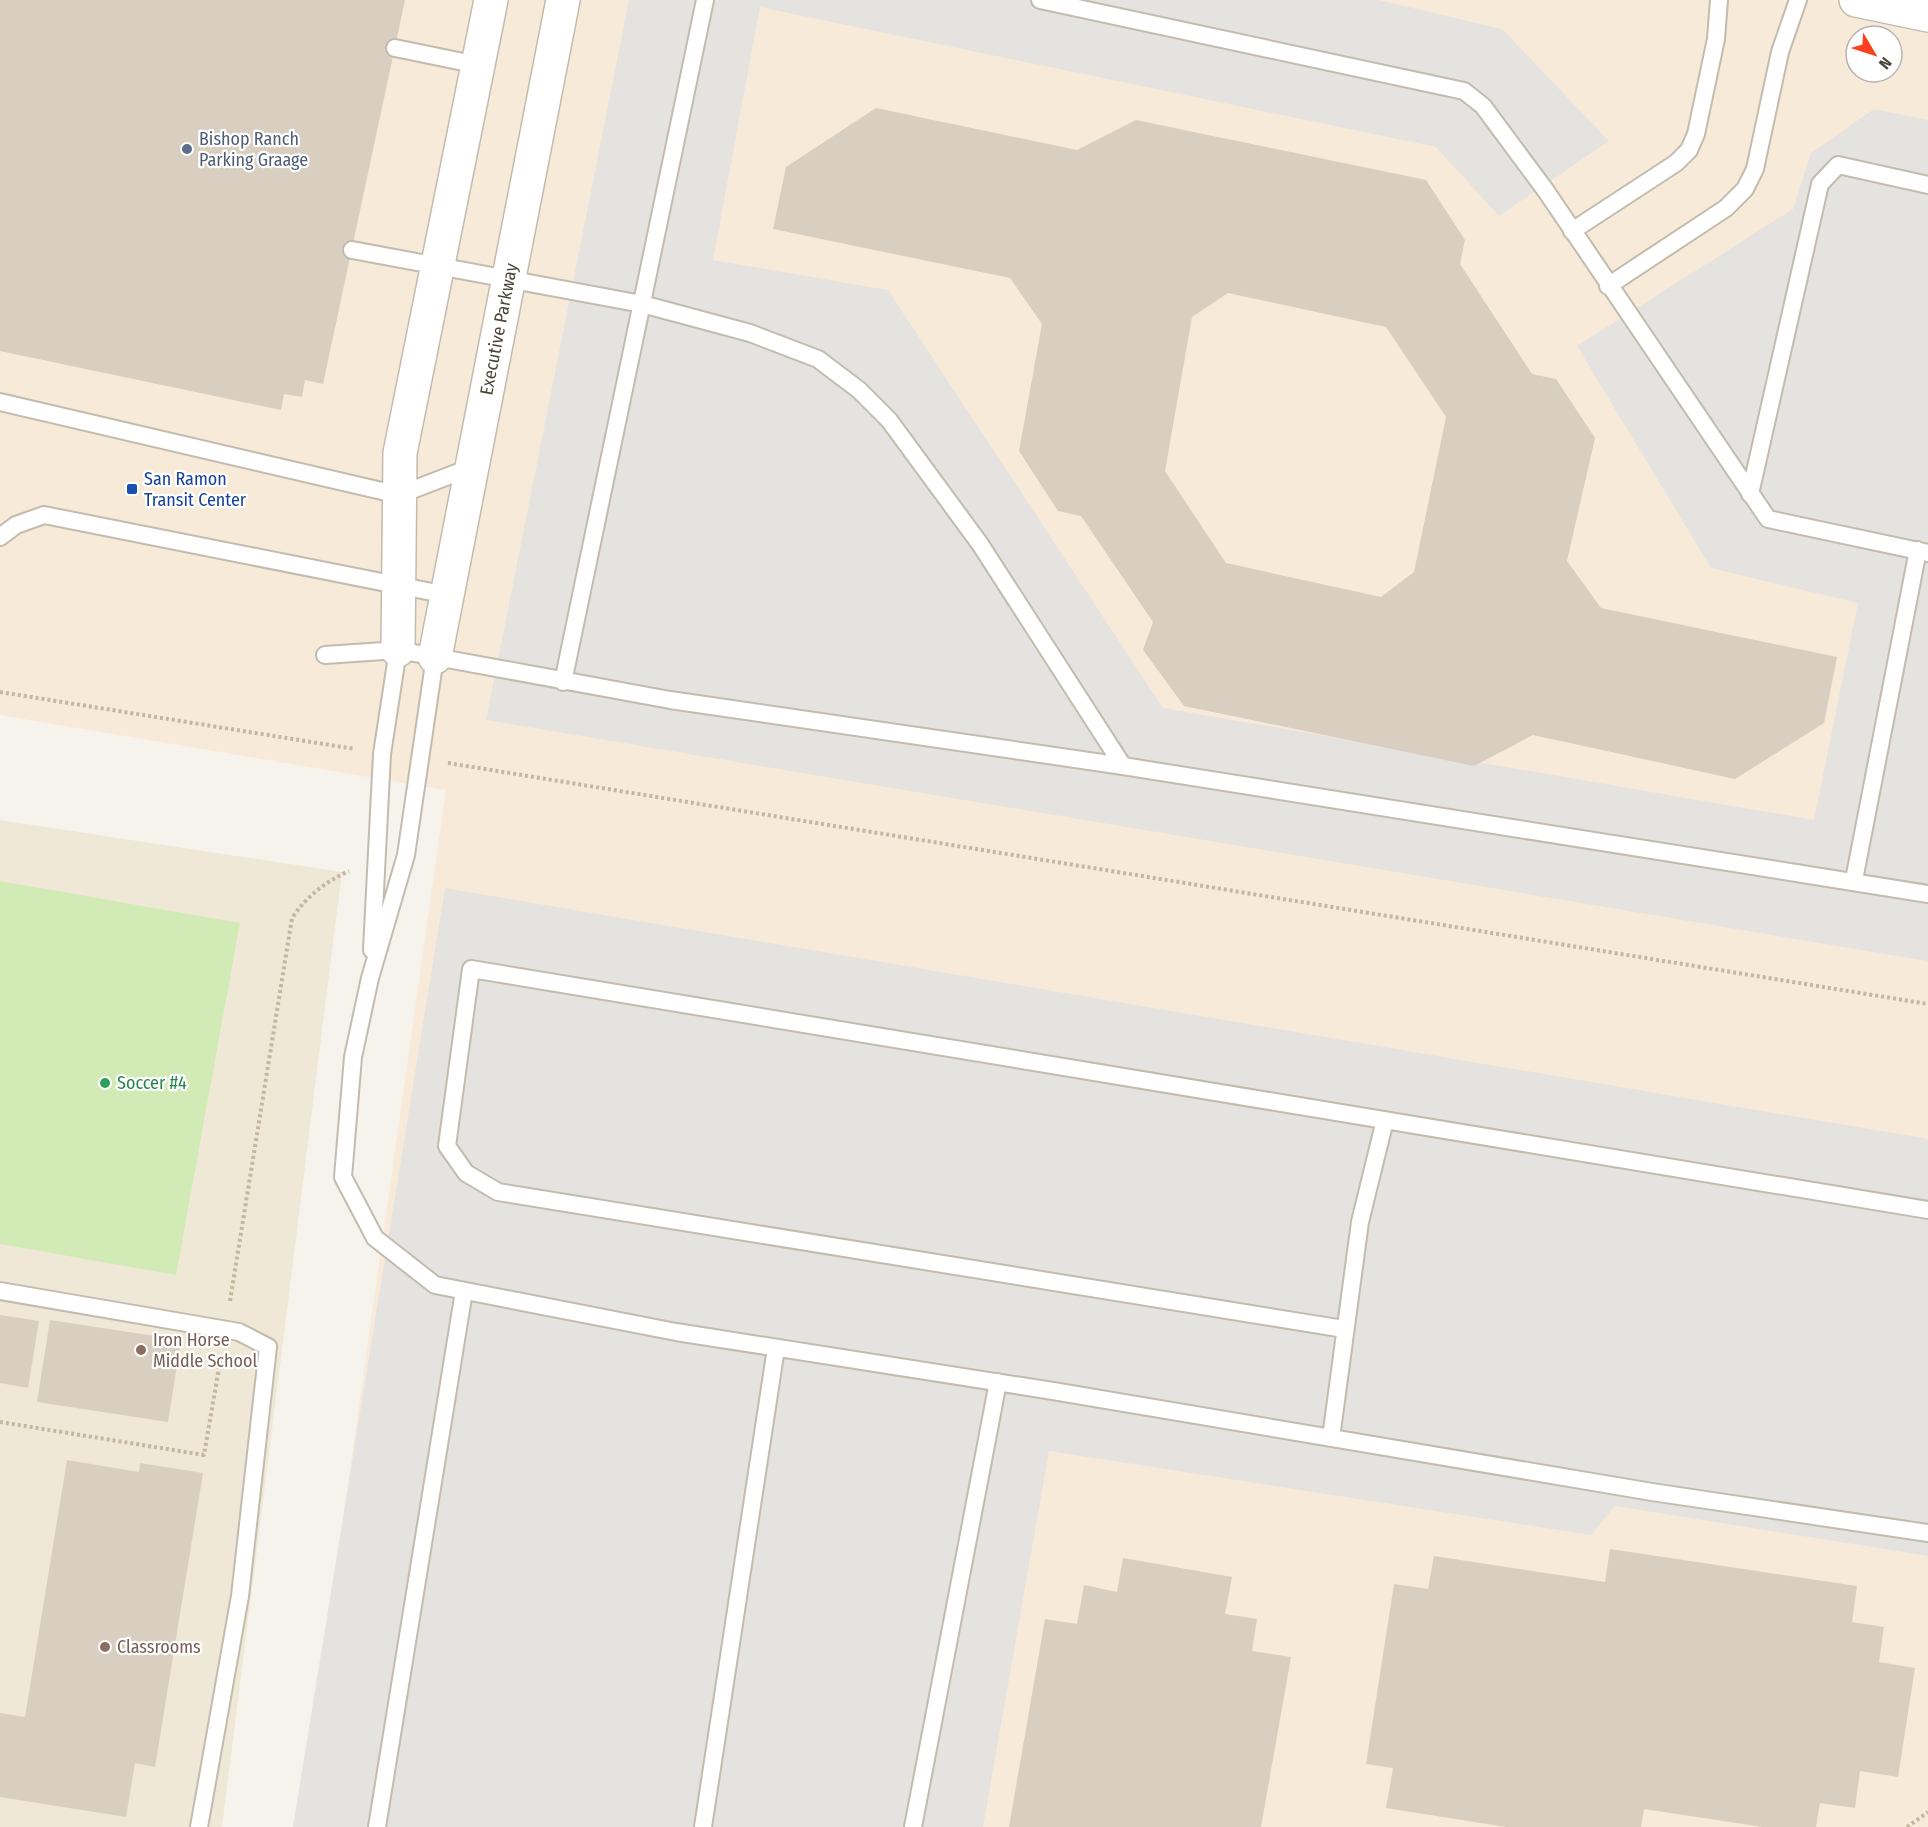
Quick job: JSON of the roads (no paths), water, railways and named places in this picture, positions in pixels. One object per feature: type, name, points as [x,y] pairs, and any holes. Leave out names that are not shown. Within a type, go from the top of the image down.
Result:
[{"type":"street","points":[[398,650],[400,453],[491,0]]},
{"type":"street","name":"Executive Parkway","points":[[435,657],[563,0]]},
{"type":"street","points":[[1856,0],[1928,15]]},
{"type":"lane","points":[[563,682],[705,0]]},
{"type":"lane","points":[[1040,0],[1464,91],[1483,106],[1572,231],[1768,519],[1923,551],[1854,880]]},
{"type":"lane","points":[[1572,231],[1676,163],[1689,150],[1696,134],[1716,39],[1719,0]]},
{"type":"lane","points":[[1608,286],[1726,208],[1746,189],[1755,169],[1780,52],[1798,0]]},
{"type":"lane","points":[[395,48],[478,64]]},
{"type":"lane","points":[[1750,494],[1820,184],[1838,165],[1928,185]]},
{"type":"lane","points":[[352,250],[642,304],[750,333],[818,359],[859,390],[889,420],[980,544],[1123,766]]},
{"type":"lane","points":[[0,402],[399,495],[472,467]]},
{"type":"lane","points":[[0,537],[16,525],[44,515],[447,595]]},
{"type":"lane","points":[[325,655],[398,650],[563,682],[1123,766],[1854,880],[1928,894]]},
{"type":"lane","points":[[370,978],[382,754],[398,650]]},
{"type":"lane","points":[[435,657],[406,855],[370,978],[353,1057],[344,1177],[375,1238],[435,1285],[676,1332],[998,1382],[1652,1492],[1928,1533]]},
{"type":"lane","points":[[1344,1329],[498,1192],[466,1173],[447,1146],[471,969],[1928,1210]]},
{"type":"lane","points":[[1332,1438],[1344,1329],[1360,1222],[1385,1120]]},
{"type":"lane","points":[[0,1291],[239,1332],[268,1347],[240,1596],[199,1827]]},
{"type":"lane","points":[[377,1827],[464,1291]]},
{"type":"lane","points":[[704,1827],[776,1348]]},
{"type":"lane","points":[[913,1827],[998,1382]]},
{"type":"place","name":"Bishop Ranch Parking Graage","points":[[187,149]]},
{"type":"place","name":"San Ramon Transit Center","points":[[132,489]]},
{"type":"place","name":"Soccer #4","points":[[105,1083]]},
{"type":"place","name":"Iron Horse Middle School","points":[[141,1350]]},
{"type":"place","name":"Classrooms","points":[[105,1647]]}]
